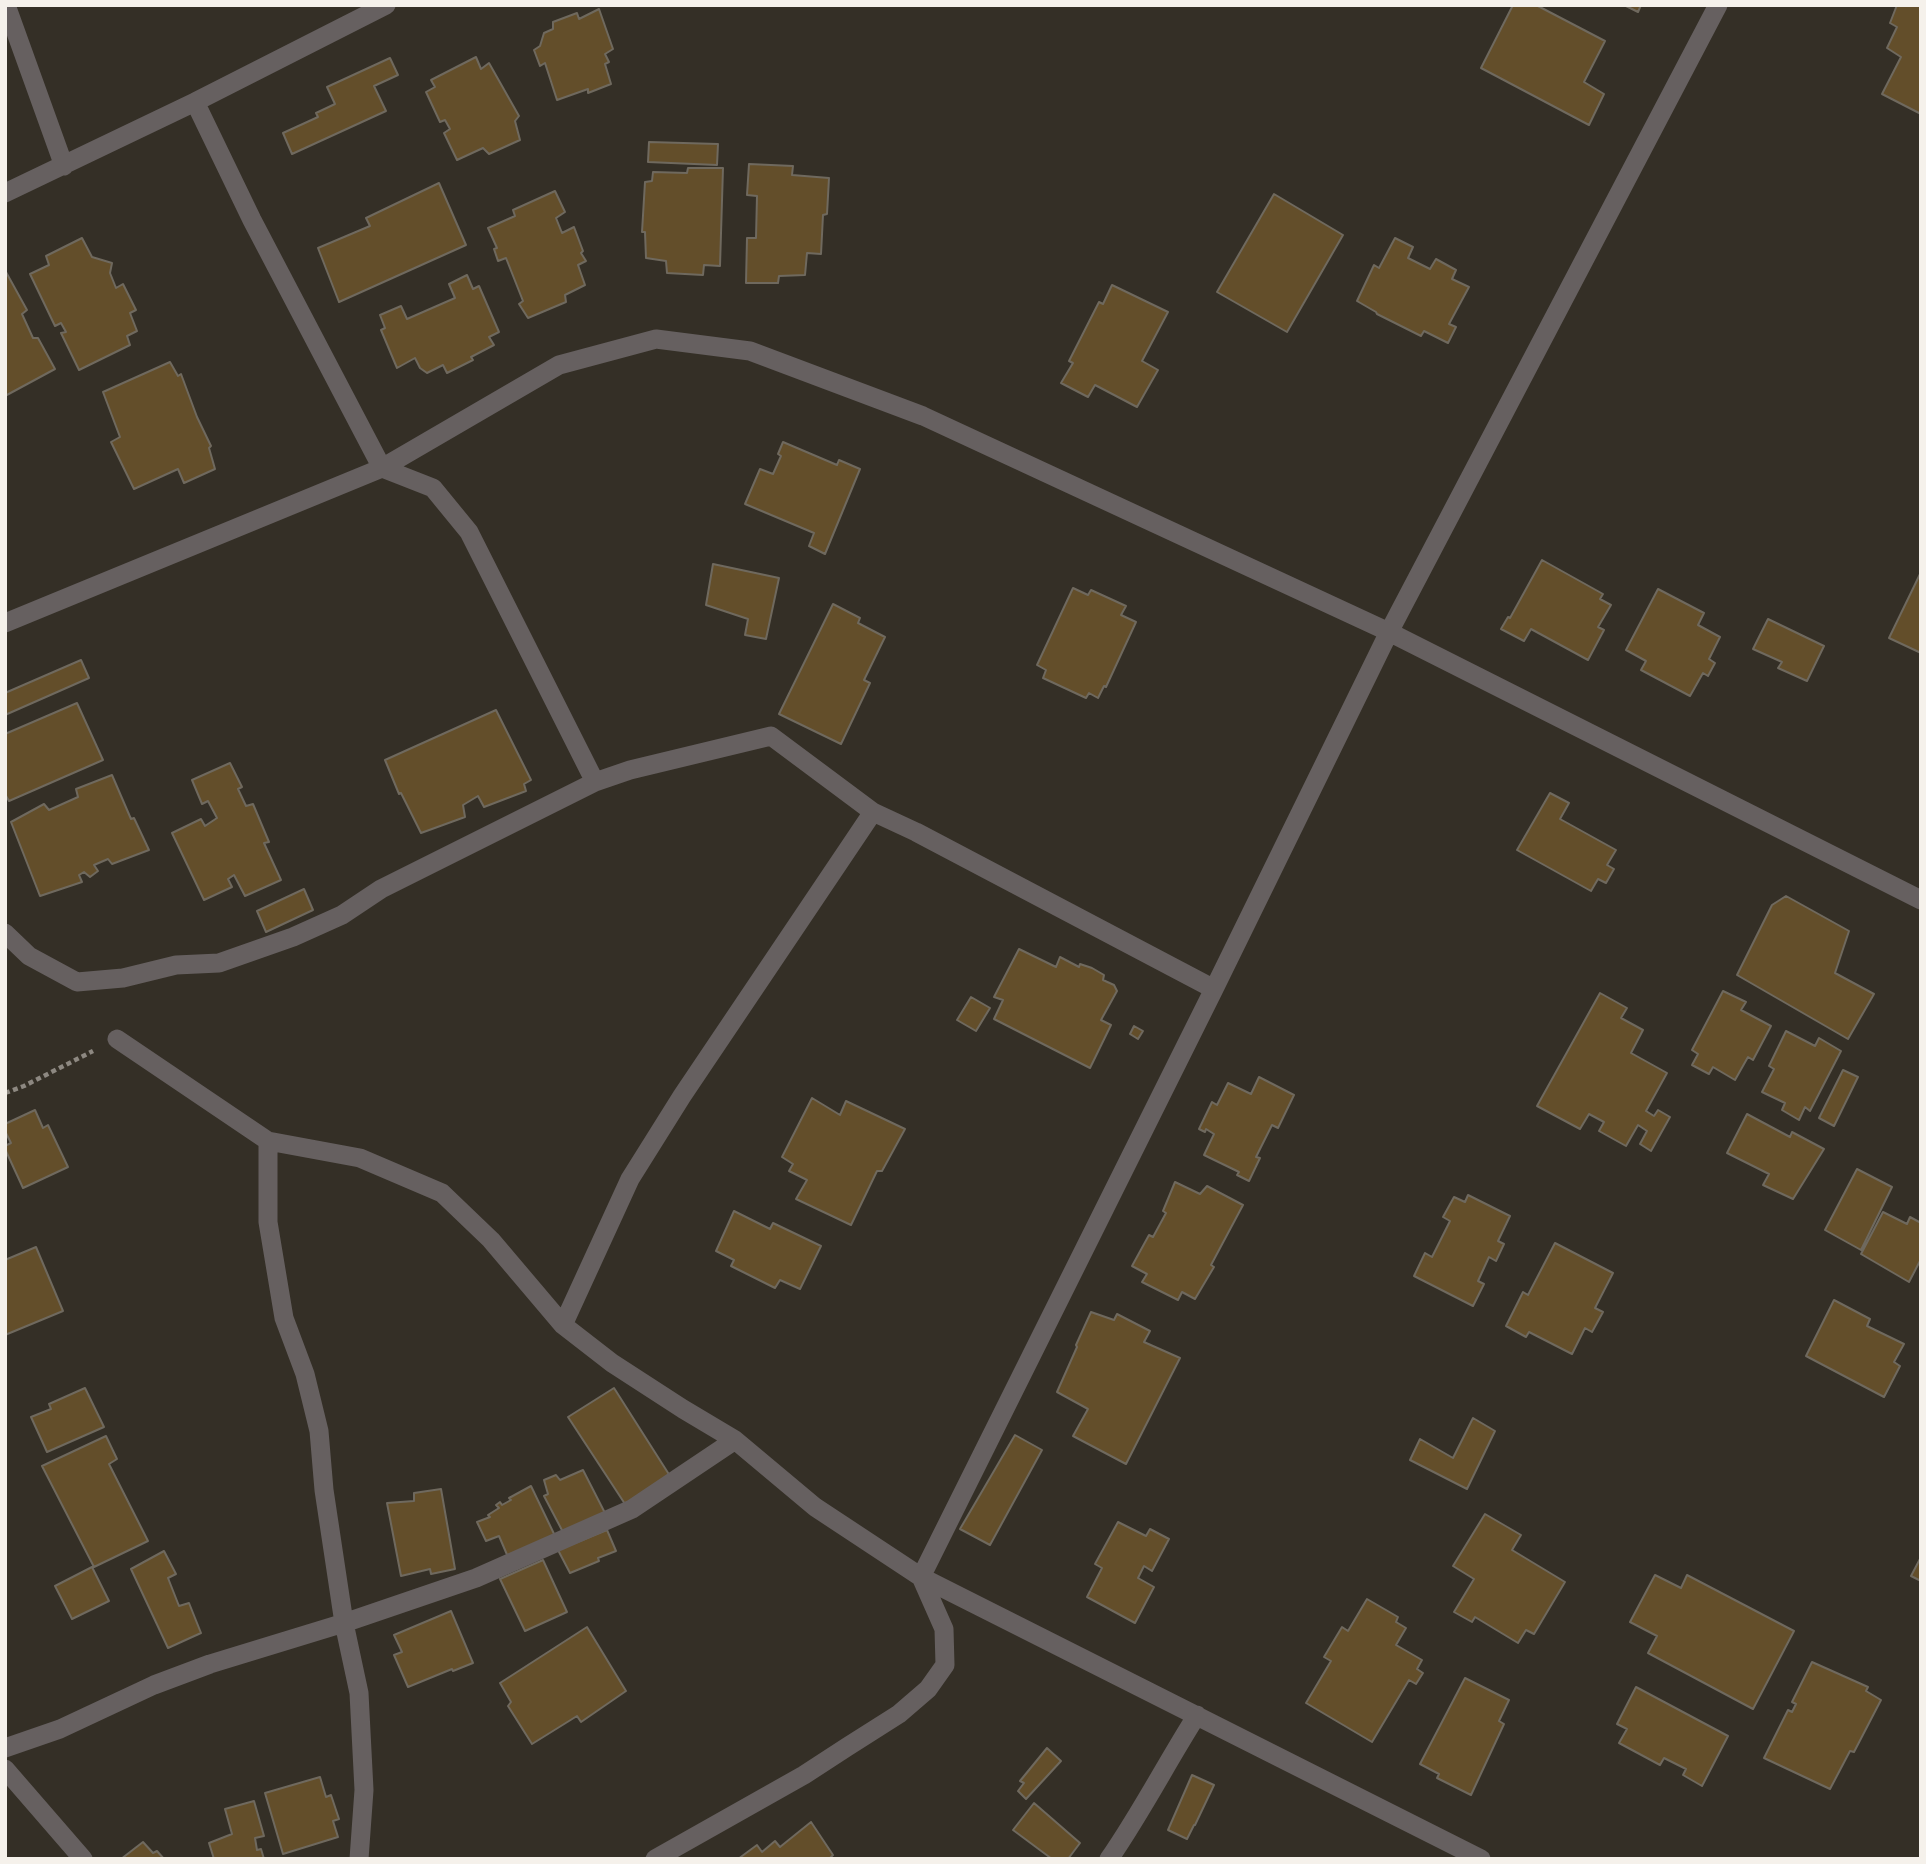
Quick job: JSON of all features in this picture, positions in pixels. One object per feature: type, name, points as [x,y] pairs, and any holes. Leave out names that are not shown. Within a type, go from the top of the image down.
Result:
[{"type":"street","points":[[6,5],[64,166]]},
{"type":"street","points":[[5,193],[195,102],[386,5]]},
{"type":"street","points":[[921,1577],[1389,632],[1718,5]]},
{"type":"street","points":[[195,102],[382,468],[433,488],[470,532],[595,782]]},
{"type":"street","points":[[5,623],[382,468],[559,365],[656,339],[750,351],[923,416],[1389,632],[1921,900]]},
{"type":"street","points":[[5,933],[29,956],[77,982],[122,978],[176,965],[219,963],[293,937],[342,915],[381,889],[595,782],[630,770],[771,736],[873,812],[928,838],[1214,989]]},
{"type":"street","points":[[563,1325],[630,1178],[873,812]]},
{"type":"street","points":[[117,1040],[268,1141],[360,1158],[442,1193],[491,1240],[563,1325],[612,1363],[735,1440],[815,1507],[921,1577],[1481,1859]]},
{"type":"street","points":[[268,1141],[268,1222],[284,1318],[305,1374],[319,1431],[327,1513],[344,1623],[359,1693],[364,1790],[359,1859]]},
{"type":"street","points":[[5,1748],[60,1729],[154,1685],[210,1664],[344,1623],[476,1578],[632,1509],[735,1440]]},
{"type":"street","points":[[654,1859],[804,1775],[900,1714],[928,1689],[945,1665],[944,1629],[921,1577]]},
{"type":"street","points":[[1108,1859],[1125,1836],[1172,1754],[1198,1715]]},
{"type":"street","points":[[5,1769],[83,1859]]},
{"type":"path","points":[[5,1093],[117,1040]]},
{"type":"building","points":[[1513,5],[1536,5],[1605,41],[1584,82],[1604,94],[1589,125],[1481,68]]},
{"type":"building","points":[[1624,5],[1641,5],[1638,12]]},
{"type":"building","points":[[1897,5],[1921,5],[1921,114],[1882,94],[1901,57],[1887,48],[1897,27],[1890,23]]},
{"type":"building","points":[[599,9],[613,49],[605,54],[609,62],[605,64],[611,84],[557,100],[545,63],[540,66],[534,50],[540,46],[544,33],[553,29],[553,22],[577,13],[579,19]]},
{"type":"building","points":[[476,57],[481,69],[489,63],[519,116],[515,121],[520,140],[489,154],[483,148],[457,160],[444,133],[450,129],[445,120],[440,122],[426,92],[435,87],[431,80]]},
{"type":"building","points":[[390,58],[398,75],[374,86],[386,111],[292,154],[283,133],[318,117],[316,113],[335,104],[327,87]]},
{"type":"building","points":[[649,142],[718,144],[717,165],[648,162]]},
{"type":"building","points":[[749,164],[793,166],[792,175],[829,178],[821,254],[807,253],[805,275],[779,276],[778,283],[746,283],[747,238],[756,238],[757,196],[747,195]]},
{"type":"building","points":[[688,168],[723,168],[720,266],[704,265],[703,275],[667,273],[666,261],[646,258],[645,232],[642,232],[645,182],[652,181],[653,172],[687,173]]},
{"type":"building","points":[[439,183],[466,245],[339,302],[318,248],[370,226],[366,218]]},
{"type":"building","points":[[555,191],[565,212],[556,218],[562,233],[574,227],[583,251],[581,253],[586,261],[578,265],[585,285],[565,295],[566,302],[528,318],[519,304],[523,301],[506,258],[498,261],[494,249],[497,248],[488,228],[515,216],[513,210]]},
{"type":"building","points":[[1274,194],[1343,235],[1287,332],[1217,292]]},
{"type":"building","points":[[82,238],[92,257],[112,263],[110,273],[116,288],[123,284],[136,310],[130,313],[137,331],[127,336],[130,345],[79,370],[61,333],[66,332],[61,323],[55,326],[30,274],[49,265],[46,256]]},
{"type":"building","points":[[1395,238],[1413,247],[1408,258],[1430,269],[1436,259],[1456,270],[1452,279],[1469,287],[1449,324],[1456,327],[1448,343],[1424,331],[1421,336],[1357,301],[1374,265],[1379,268]]},
{"type":"building","points":[[6,272],[27,310],[22,314],[33,338],[38,338],[55,369],[5,396]]},
{"type":"building","points":[[467,275],[473,289],[479,286],[499,332],[489,337],[494,345],[471,357],[473,360],[447,373],[443,365],[427,373],[420,368],[415,358],[397,368],[381,330],[385,328],[380,315],[401,306],[407,319],[455,298],[449,284]]},
{"type":"building","points":[[1112,285],[1168,312],[1142,361],[1158,370],[1137,407],[1095,385],[1088,397],[1061,383],[1073,363],[1069,361],[1099,302],[1103,304]]},
{"type":"building","points":[[170,362],[178,376],[181,374],[211,446],[209,448],[215,469],[184,483],[178,469],[134,489],[111,442],[120,437],[103,392]]},
{"type":"building","points":[[783,442],[837,465],[839,460],[860,469],[825,554],[809,546],[814,533],[745,504],[760,469],[773,474],[781,456],[778,454]]},
{"type":"building","points":[[1542,560],[1603,594],[1600,599],[1611,605],[1598,627],[1604,630],[1588,660],[1531,629],[1524,641],[1501,629],[1508,617],[1510,618]]},
{"type":"building","points":[[713,564],[779,578],[766,639],[745,635],[748,619],[706,605]]},
{"type":"building","points":[[1921,572],[1921,653],[1889,638]]},
{"type":"building","points":[[1073,588],[1088,595],[1091,590],[1126,606],[1121,615],[1136,622],[1106,687],[1104,686],[1098,698],[1089,693],[1086,698],[1043,678],[1046,670],[1037,665]]},
{"type":"building","points":[[1658,589],[1704,613],[1698,625],[1720,637],[1709,659],[1715,663],[1708,676],[1703,673],[1690,696],[1641,670],[1646,661],[1626,650]]},
{"type":"building","points":[[833,604],[860,618],[858,623],[885,637],[864,680],[870,683],[841,744],[779,714]]},
{"type":"building","points":[[1768,619],[1824,646],[1807,681],[1778,668],[1782,662],[1753,649]]},
{"type":"building","points":[[81,660],[89,678],[5,715],[5,693]]},
{"type":"building","points":[[77,703],[103,760],[9,801],[5,794],[5,734]]},
{"type":"building","points":[[496,710],[531,780],[524,784],[526,791],[484,807],[478,796],[463,805],[465,817],[421,833],[401,793],[399,794],[385,760]]},
{"type":"building","points":[[230,763],[242,787],[238,789],[246,806],[253,804],[269,842],[264,843],[281,880],[245,896],[234,875],[228,879],[232,887],[204,900],[172,833],[201,819],[205,826],[217,818],[208,801],[202,804],[192,780]]},
{"type":"building","points":[[112,775],[131,819],[134,818],[149,850],[112,864],[108,859],[94,865],[98,871],[90,877],[84,872],[79,875],[82,882],[40,896],[11,822],[44,804],[49,810],[78,797],[76,789]]},
{"type":"building","points":[[1550,793],[1569,803],[1560,819],[1616,850],[1607,865],[1614,869],[1606,883],[1598,879],[1591,891],[1517,850]]},
{"type":"building","points":[[304,889],[313,910],[266,932],[257,911]]},
{"type":"building","points":[[1786,896],[1849,931],[1835,973],[1874,994],[1848,1039],[1737,975],[1772,905]]},
{"type":"building","points":[[1019,949],[1056,967],[1060,957],[1079,967],[1080,964],[1092,968],[1104,975],[1103,980],[1114,985],[1117,991],[1101,1020],[1111,1025],[1090,1068],[994,1019],[1003,1000],[994,997]]},
{"type":"building","points":[[1723,991],[1746,1002],[1741,1010],[1771,1026],[1753,1060],[1748,1057],[1735,1080],[1713,1067],[1709,1074],[1692,1065],[1698,1054],[1692,1050]]},
{"type":"building","points":[[1600,993],[1627,1008],[1621,1018],[1643,1030],[1631,1053],[1667,1073],[1646,1111],[1654,1116],[1658,1110],[1670,1117],[1651,1151],[1640,1144],[1647,1131],[1638,1125],[1626,1146],[1599,1131],[1604,1122],[1589,1114],[1580,1129],[1537,1106]]},
{"type":"building","points":[[971,997],[990,1008],[976,1031],[957,1020]]},
{"type":"building","points":[[1134,1026],[1143,1031],[1138,1039],[1130,1034]]},
{"type":"building","points":[[1786,1031],[1815,1046],[1819,1038],[1841,1051],[1810,1111],[1805,1107],[1799,1120],[1782,1110],[1785,1103],[1762,1092],[1774,1069],[1769,1066]]},
{"type":"building","points":[[1843,1070],[1858,1077],[1834,1126],[1819,1118]]},
{"type":"building","points":[[1259,1077],[1294,1095],[1278,1128],[1272,1125],[1256,1157],[1260,1158],[1249,1181],[1237,1175],[1239,1172],[1204,1155],[1214,1134],[1206,1129],[1205,1132],[1199,1129],[1212,1102],[1217,1105],[1228,1083],[1251,1094]]},
{"type":"building","points":[[812,1098],[840,1115],[846,1101],[905,1129],[882,1171],[877,1171],[851,1225],[796,1199],[807,1180],[789,1171],[793,1164],[782,1157]]},
{"type":"building","points":[[35,1110],[43,1128],[48,1125],[68,1167],[23,1188],[5,1149],[5,1146],[11,1143],[5,1131],[5,1124]]},
{"type":"building","points":[[1747,1114],[1790,1137],[1792,1132],[1824,1149],[1793,1199],[1763,1185],[1769,1174],[1727,1153]]},
{"type":"building","points":[[1857,1169],[1892,1187],[1861,1250],[1825,1230]]},
{"type":"building","points":[[1175,1182],[1200,1194],[1207,1186],[1243,1205],[1211,1265],[1214,1267],[1195,1299],[1182,1292],[1178,1300],[1142,1282],[1147,1274],[1132,1266],[1149,1235],[1153,1237],[1166,1213],[1163,1211]]},
{"type":"building","points":[[1468,1195],[1510,1216],[1498,1241],[1504,1244],[1496,1261],[1489,1257],[1478,1281],[1484,1284],[1473,1306],[1414,1276],[1425,1253],[1432,1257],[1450,1221],[1443,1217],[1454,1197],[1465,1202]]},
{"type":"building","points":[[734,1211],[770,1229],[773,1223],[821,1246],[800,1289],[780,1280],[775,1288],[731,1266],[734,1260],[716,1251]]},
{"type":"building","points":[[1883,1212],[1907,1224],[1910,1217],[1921,1223],[1921,1259],[1909,1282],[1861,1254]]},
{"type":"building","points":[[1555,1243],[1613,1273],[1595,1308],[1603,1312],[1592,1332],[1585,1328],[1572,1354],[1529,1332],[1526,1337],[1506,1326],[1523,1292],[1528,1295]]},
{"type":"building","points":[[36,1247],[63,1311],[5,1335],[5,1260]]},
{"type":"building","points":[[1834,1300],[1870,1319],[1867,1326],[1904,1344],[1894,1362],[1900,1366],[1884,1397],[1806,1356]]},
{"type":"building","points":[[1091,1312],[1114,1320],[1117,1314],[1150,1331],[1144,1342],[1180,1358],[1126,1464],[1073,1436],[1088,1409],[1057,1392]]},
{"type":"building","points":[[85,1388],[104,1427],[47,1452],[31,1417],[51,1409],[49,1404]]},
{"type":"building","points":[[614,1388],[670,1476],[625,1504],[568,1417]]},
{"type":"building","points":[[1473,1418],[1495,1431],[1467,1489],[1410,1460],[1420,1439],[1453,1458]]},
{"type":"building","points":[[1015,1435],[1042,1450],[990,1545],[960,1529]]},
{"type":"building","points":[[106,1436],[117,1459],[109,1464],[148,1541],[94,1567],[42,1466]]},
{"type":"building","points":[[583,1470],[606,1515],[564,1534],[544,1496],[548,1494],[544,1480],[556,1475],[560,1480]]},
{"type":"building","points":[[531,1486],[556,1538],[508,1557],[499,1536],[486,1541],[477,1522],[490,1517],[488,1515],[499,1508],[496,1505],[500,1502],[502,1505]]},
{"type":"building","points":[[441,1489],[455,1569],[431,1574],[430,1569],[401,1576],[387,1503],[414,1501],[414,1493]]},
{"type":"building","points":[[1485,1514],[1521,1535],[1512,1550],[1565,1582],[1534,1634],[1526,1630],[1518,1643],[1475,1617],[1472,1622],[1454,1612],[1474,1579],[1453,1566]]},
{"type":"building","points":[[1118,1522],[1146,1536],[1150,1529],[1169,1539],[1152,1571],[1144,1566],[1138,1578],[1154,1587],[1135,1623],[1087,1597],[1102,1568],[1095,1564]]},
{"type":"building","points":[[607,1530],[616,1551],[570,1573],[558,1550]]},
{"type":"building","points":[[164,1551],[176,1574],[168,1578],[179,1606],[189,1603],[201,1633],[168,1648],[131,1569]]},
{"type":"building","points":[[1921,1557],[1921,1581],[1911,1576]]},
{"type":"building","points":[[543,1560],[567,1612],[525,1631],[500,1579]]},
{"type":"building","points":[[92,1567],[109,1601],[72,1619],[55,1586]]},
{"type":"building","points":[[1655,1575],[1681,1588],[1687,1575],[1794,1631],[1753,1709],[1648,1653],[1657,1636],[1630,1622]]},
{"type":"building","points":[[1367,1599],[1398,1617],[1396,1622],[1406,1628],[1396,1645],[1422,1660],[1417,1669],[1423,1673],[1416,1684],[1409,1680],[1372,1742],[1306,1703],[1331,1661],[1324,1657],[1342,1627],[1348,1631]]},
{"type":"building","points":[[451,1611],[473,1663],[408,1687],[394,1655],[402,1652],[394,1635]]},
{"type":"building","points":[[587,1627],[626,1691],[581,1722],[577,1716],[532,1744],[508,1706],[511,1702],[500,1683]]},
{"type":"building","points":[[1812,1662],[1868,1687],[1866,1691],[1881,1700],[1854,1752],[1850,1751],[1830,1789],[1764,1758],[1788,1710],[1792,1712],[1796,1704],[1792,1702]]},
{"type":"building","points":[[1465,1678],[1509,1700],[1499,1721],[1504,1724],[1471,1795],[1437,1778],[1439,1774],[1420,1764]]},
{"type":"building","points":[[1636,1687],[1728,1736],[1702,1786],[1683,1775],[1686,1769],[1664,1758],[1660,1765],[1619,1743],[1627,1729],[1617,1724]]},
{"type":"building","points":[[1047,1748],[1061,1761],[1026,1799],[1018,1791],[1024,1783],[1020,1781]]},
{"type":"building","points":[[1192,1775],[1214,1785],[1187,1839],[1168,1830]]},
{"type":"building","points":[[320,1777],[326,1797],[331,1795],[339,1819],[333,1821],[338,1837],[283,1854],[265,1793]]},
{"type":"building","points":[[254,1801],[264,1836],[255,1838],[257,1850],[261,1849],[264,1859],[214,1859],[209,1843],[232,1834],[225,1809]]},
{"type":"building","points":[[1034,1803],[1080,1843],[1068,1859],[1052,1859],[1013,1830]]},
{"type":"building","points":[[811,1822],[833,1855],[829,1859],[738,1859],[757,1845],[762,1852],[775,1841],[780,1847]]},
{"type":"building","points":[[143,1842],[153,1853],[157,1851],[164,1859],[121,1859]]}]
